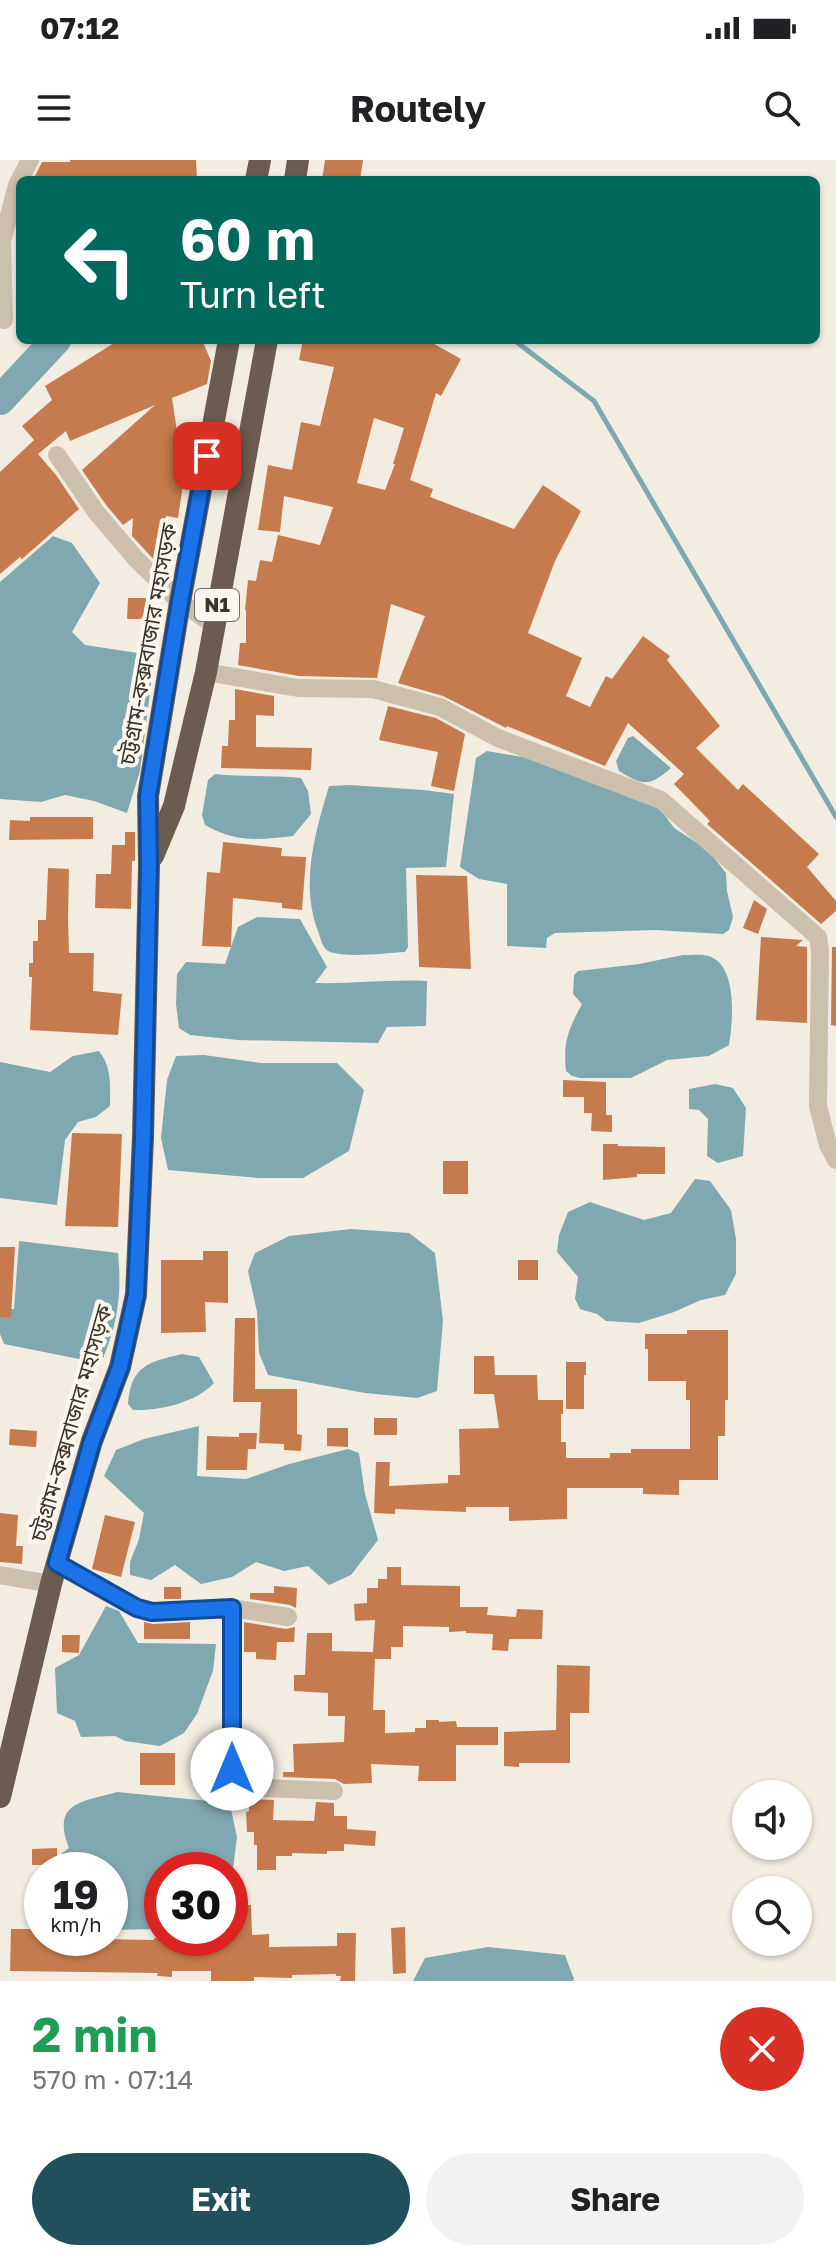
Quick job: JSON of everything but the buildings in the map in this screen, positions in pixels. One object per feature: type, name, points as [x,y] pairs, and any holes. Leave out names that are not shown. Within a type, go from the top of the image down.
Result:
[{"type":"highway","name":"চট্টগ্রাম-কক্সবাজার মহাসড়ক","points":[[0,1797],[54,1574],[92,1441],[120,1367],[136,1295],[143,1137],[148,796],[180,602],[228,344]]},
{"type":"highway","name":"চট্টগ্রাম-কক্সবাজার মহাসড়ক","points":[[149,865],[174,806],[206,672],[266,344]]},
{"type":"street","points":[[4,320],[2,241],[16,189]]},
{"type":"street","points":[[57,455],[96,512],[136,559],[180,602],[213,624]]},
{"type":"street","points":[[206,672],[298,688],[373,689],[440,707],[498,738],[661,800],[818,937],[818,1106],[828,1145],[836,1160]]},
{"type":"street","points":[[0,1575],[54,1574],[152,1612],[232,1608],[288,1617]]},
{"type":"street","points":[[232,1608],[232,1769],[235,1780],[243,1787],[334,1791]]},
{"type":"water","points":[[53,536],[72,543],[100,583],[72,632],[85,645],[151,655],[151,685],[140,771],[127,813],[65,795],[41,802],[0,799],[0,582]]},
{"type":"water","points":[[633,736],[671,768],[657,779],[646,782],[634,780],[619,771],[616,761],[628,738]]},
{"type":"water","points":[[487,751],[534,759],[657,804],[674,828],[708,850],[726,873],[733,917],[729,930],[723,934],[655,930],[555,933],[547,938],[546,948],[507,946],[507,884],[479,879],[460,867],[476,758]]},
{"type":"water","points":[[215,774],[301,778],[308,791],[311,814],[293,836],[248,839],[217,831],[205,825],[202,815],[208,780]]},
{"type":"water","points":[[329,786],[454,794],[446,867],[406,868],[408,947],[405,952],[338,954],[327,951],[321,940],[310,895],[315,840]]},
{"type":"water","points":[[257,917],[300,919],[327,967],[315,983],[427,981],[426,1026],[387,1027],[378,1043],[238,1040],[190,1035],[179,1028],[177,974],[186,962],[225,964],[238,927]]},
{"type":"water","points":[[683,955],[709,956],[725,971],[731,995],[729,1045],[709,1056],[667,1060],[631,1078],[580,1078],[566,1071],[568,1036],[582,1004],[573,994],[574,975],[578,971]]},
{"type":"water","points":[[99,1051],[108,1070],[110,1106],[96,1117],[78,1122],[65,1140],[57,1205],[0,1198],[0,1062],[50,1072],[73,1056]]},
{"type":"water","points":[[204,1055],[261,1063],[337,1063],[364,1090],[349,1151],[303,1178],[259,1178],[168,1170],[161,1138],[167,1080],[176,1056]]},
{"type":"water","points":[[715,1084],[733,1088],[746,1108],[743,1156],[718,1163],[707,1156],[708,1119],[699,1110],[689,1109],[689,1089]]},
{"type":"water","points":[[695,1179],[710,1181],[731,1210],[736,1239],[736,1274],[725,1295],[701,1300],[639,1323],[606,1321],[597,1314],[580,1309],[575,1299],[578,1277],[557,1252],[559,1235],[568,1212],[590,1202],[644,1220],[671,1213]]},
{"type":"water","points":[[351,1229],[409,1233],[435,1253],[443,1321],[437,1391],[417,1398],[365,1393],[268,1375],[259,1353],[257,1312],[248,1271],[255,1253],[289,1236]]},
{"type":"water","points":[[19,1241],[118,1253],[118,1308],[102,1361],[4,1344],[0,1334],[0,1309],[14,1309]]},
{"type":"water","points":[[182,1354],[199,1357],[214,1383],[187,1401],[154,1409],[133,1410],[128,1404],[138,1373],[151,1363]]},
{"type":"water","points":[[199,1426],[197,1476],[246,1479],[348,1449],[359,1453],[365,1494],[378,1540],[351,1575],[329,1585],[308,1566],[284,1571],[256,1562],[232,1577],[201,1584],[175,1565],[151,1580],[130,1575],[130,1562],[144,1513],[104,1476],[116,1450],[144,1439]]},
{"type":"water","points":[[106,1606],[119,1611],[138,1643],[216,1644],[213,1671],[197,1714],[184,1733],[160,1746],[125,1741],[115,1736],[81,1737],[75,1721],[57,1713],[55,1668],[79,1655]]},
{"type":"water","points":[[117,1792],[219,1802],[231,1809],[237,1837],[235,1852],[144,1852],[144,1929],[128,1930],[128,1852],[63,1852],[69,1848],[64,1821],[73,1806]]},
{"type":"water","points":[[488,1947],[565,1955],[574,1979],[413,1981],[425,1958]]},
{"type":"waterway","points":[[0,400],[52,344]]},
{"type":"waterway","points":[[519,344],[594,401],[836,817]]},
{"type":"route","points":[[207,456],[148,796],[143,1137],[136,1295],[120,1367],[92,1441],[57,1563],[137,1608],[152,1612],[232,1608],[232,1769]]}]
